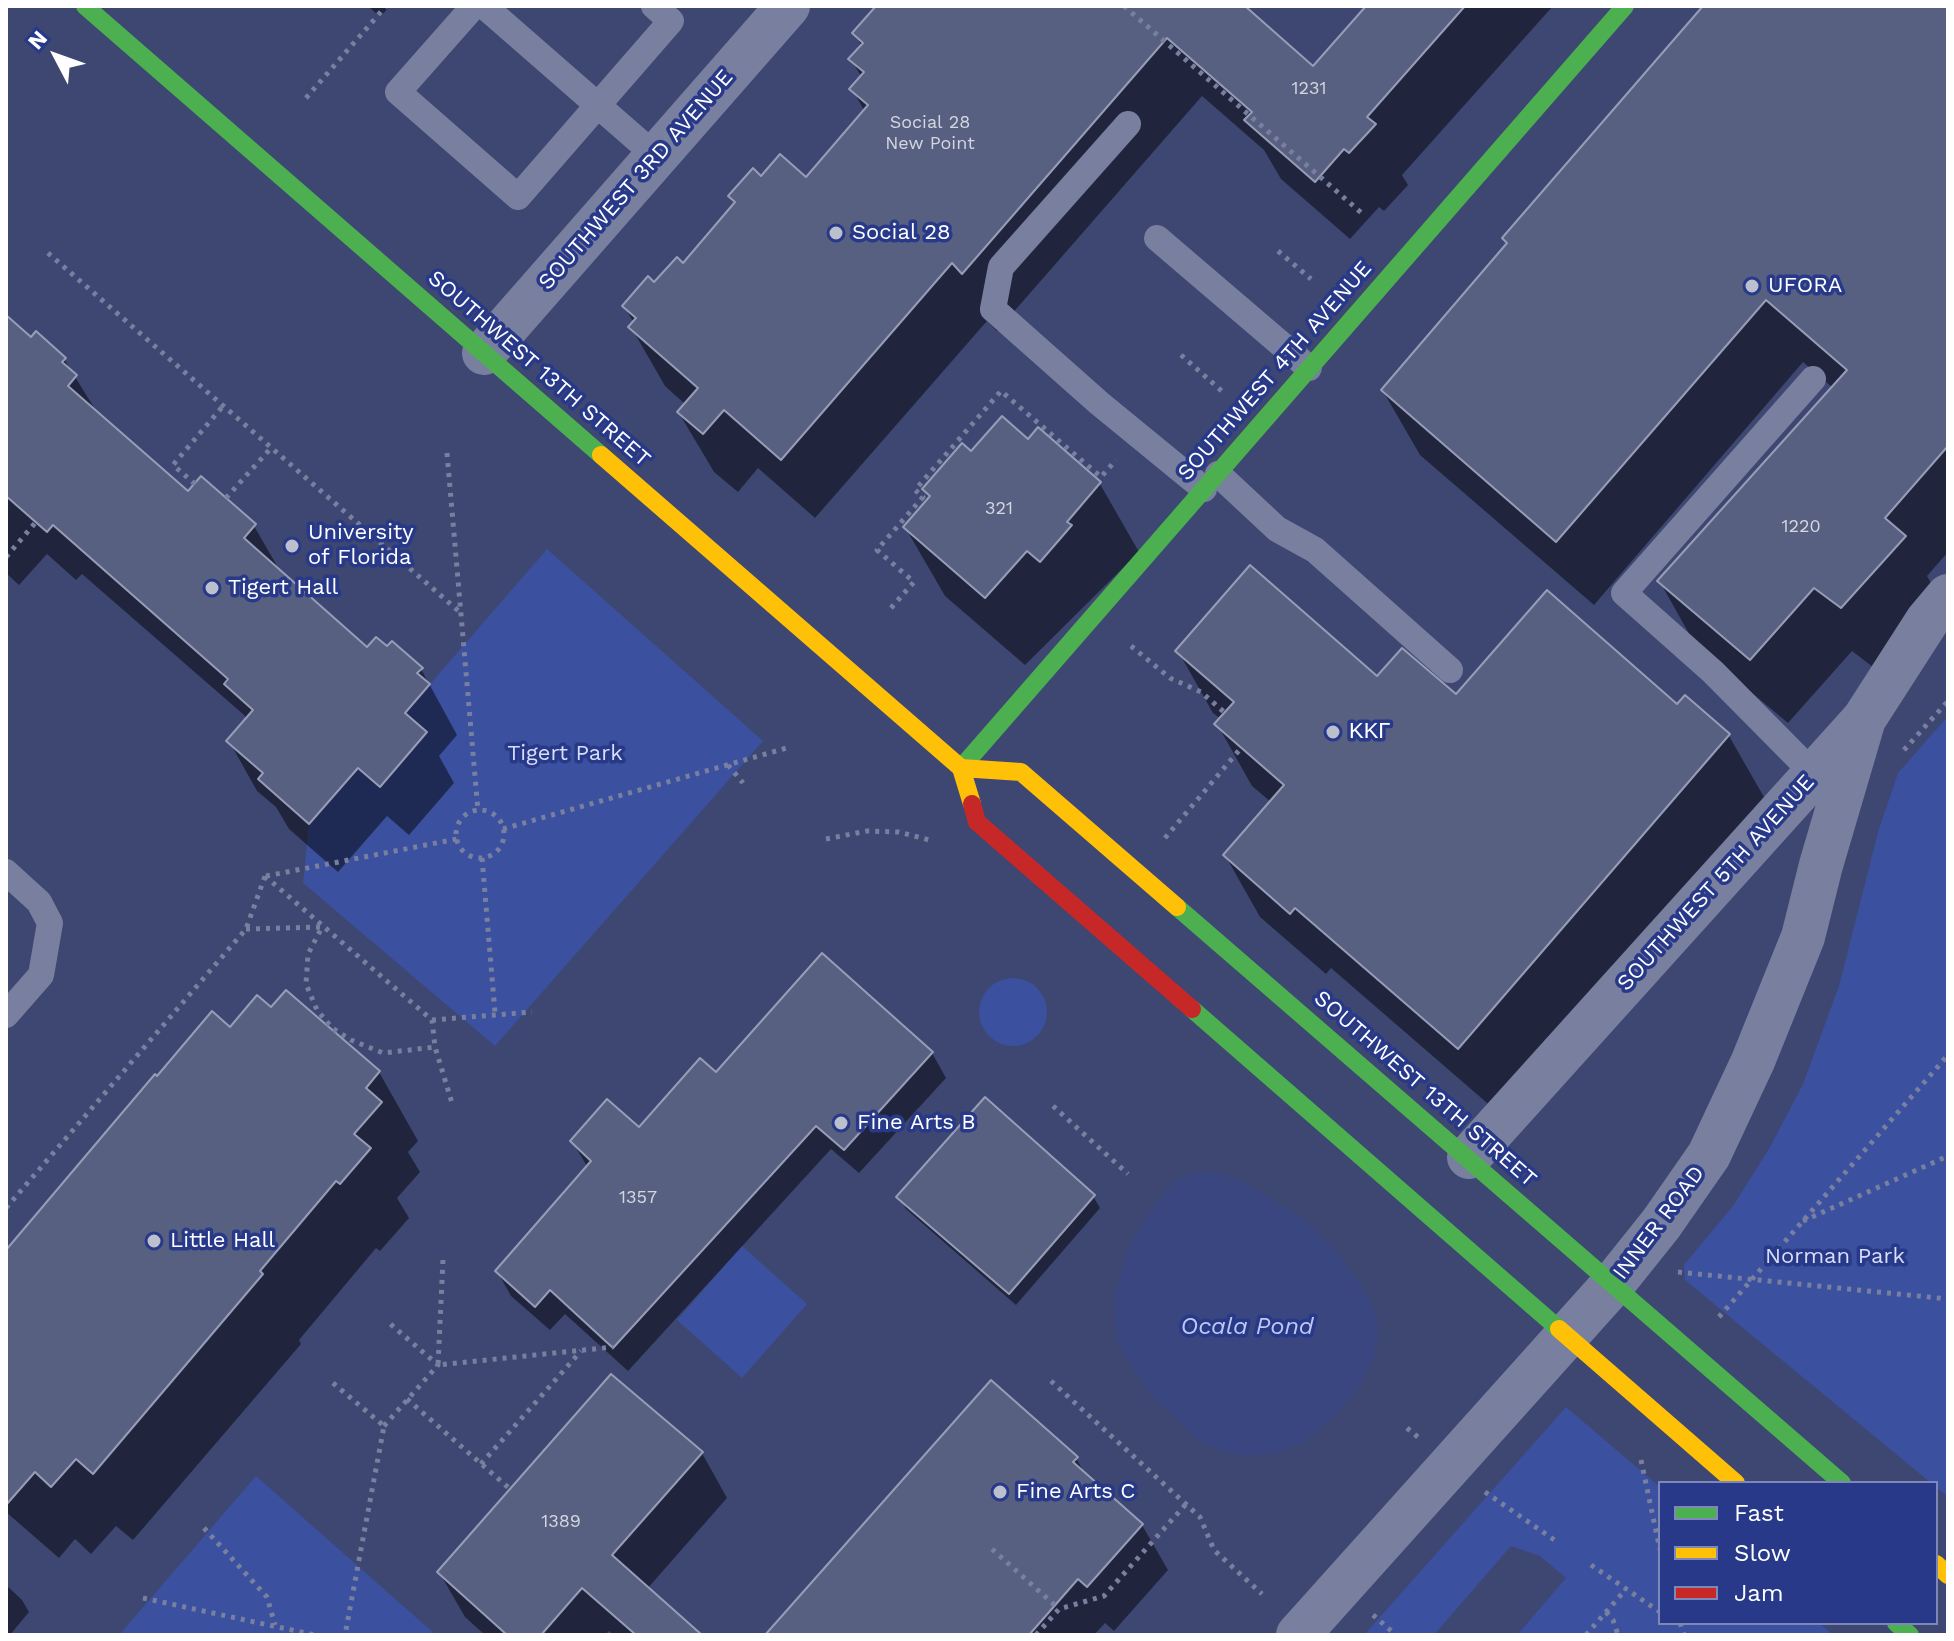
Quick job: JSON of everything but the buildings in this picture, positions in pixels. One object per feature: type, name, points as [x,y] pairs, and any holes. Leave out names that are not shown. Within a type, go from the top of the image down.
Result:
[{"type":"main road","name":"SOUTHWEST 13TH STREET","points":[[85,6],[961,768],[1021,772],[1840,1481]]},
{"type":"main road","name":"SOUTHWEST 4TH AVENUE","points":[[961,768],[1625,6]]},
{"type":"main road","points":[[961,768],[977,822],[1734,1481]]},
{"type":"street","name":"SOUTHWEST 3RD AVENUE","points":[[484,353],[788,6]]},
{"type":"street","name":"SOUTHWEST 5TH AVENUE","points":[[1469,1157],[1864,719],[1927,621],[1948,596]]},
{"type":"street","name":"INNER ROAD","points":[[1298,1635],[1613,1284],[1661,1224],[1709,1155],[1753,1061],[1803,937],[1864,719]]},
{"type":"lane","points":[[474,6],[398,92],[518,197],[671,21],[654,6]]},
{"type":"lane","points":[[484,6],[657,157]]},
{"type":"lane","points":[[1128,124],[1001,267],[993,309],[1099,403],[1277,529],[1315,550],[1450,670]]},
{"type":"lane","points":[[1157,238],[1309,368]]},
{"type":"lane","points":[[1813,379],[1624,593],[1713,672],[1814,774]]},
{"type":"lane","points":[[6,872],[39,902],[50,923],[41,975],[6,1015]]},
{"type":"path","points":[[306,98],[386,6]]},
{"type":"path","points":[[1124,6],[1365,216]]},
{"type":"path","points":[[1278,251],[1311,279]]},
{"type":"path","points":[[48,253],[462,614]]},
{"type":"path","points":[[1181,355],[1224,393]]},
{"type":"path","points":[[891,608],[914,582],[877,550],[923,497],[915,490],[1001,391],[1101,477],[1123,452]]},
{"type":"path","points":[[195,484],[173,465],[223,406]]},
{"type":"path","points":[[226,498],[271,448]]},
{"type":"path","points":[[447,453],[478,811]]},
{"type":"path","points":[[6,557],[36,522]]},
{"type":"path","points":[[1131,646],[1170,678],[1201,692],[1224,712]]},
{"type":"path","points":[[503,829],[790,747]]},
{"type":"path","points":[[1164,838],[1241,748]]},
{"type":"path","points":[[728,765],[743,783]]},
{"type":"path","points":[[478,811],[496,817],[503,829],[497,851],[482,858],[463,851],[457,839],[463,817],[478,811]]},
{"type":"path","points":[[826,839],[867,831],[899,832],[933,841]]},
{"type":"path","points":[[265,876],[457,839]]},
{"type":"path","points":[[482,858],[495,1013]]},
{"type":"path","points":[[265,876],[432,1020],[435,1047],[452,1103]]},
{"type":"path","points":[[6,1208],[246,929],[265,876]]},
{"type":"path","points":[[246,929],[322,927]]},
{"type":"path","points":[[322,927],[308,954],[306,984],[317,1010],[332,1028],[351,1040],[383,1053],[435,1047]]},
{"type":"path","points":[[432,1020],[532,1012]]},
{"type":"path","points":[[1718,1318],[1948,1055]]},
{"type":"path","points":[[1053,1106],[1128,1174]]},
{"type":"path","points":[[1802,1222],[1948,1156]]},
{"type":"path","points":[[345,1635],[384,1426],[438,1365],[443,1260]]},
{"type":"path","points":[[1668,1271],[1948,1299]]},
{"type":"path","points":[[388,1322],[438,1365],[613,1347]]},
{"type":"path","points":[[481,1464],[581,1350]]},
{"type":"path","points":[[1051,1381],[1200,1517],[1214,1550],[1262,1594]]},
{"type":"path","points":[[333,1383],[384,1426]]},
{"type":"path","points":[[407,1399],[510,1489]]},
{"type":"path","points":[[1641,1457],[1658,1540]]},
{"type":"path","points":[[1036,1635],[1059,1609],[1104,1596],[1186,1504]]},
{"type":"path","points":[[204,1528],[267,1597],[275,1625]]},
{"type":"path","points":[[992,1549],[1059,1609]]},
{"type":"path","points":[[1591,1565],[1658,1611]]},
{"type":"path","points":[[1586,1635],[1626,1589]]},
{"type":"path","points":[[143,1598],[315,1635]]},
{"type":"path","points":[[1606,1612],[1613,1620],[1618,1635]]},
{"type":"path","points":[[1372,1614],[1396,1635]]},
{"type":"green space","name":"Tigert Park","points":[[547,549],[763,741],[495,1046],[303,883],[309,824],[358,768],[380,786],[427,733],[405,713]]},
{"type":"green space","name":"Norman Park","points":[[1948,716],[1948,1497],[1938,1489],[1938,1481],[1929,1481],[1685,1280],[1684,1265],[1733,1206],[1770,1147],[1803,1084],[1839,986],[1878,832],[1898,773]]},
{"type":"green space","points":[[1013,978],[1037,988],[1047,1012],[1037,1036],[1013,1046],[989,1036],[979,1012],[989,988]]},
{"type":"green space","points":[[742,1246],[807,1304],[742,1378],[677,1320]]},
{"type":"green space","points":[[1566,1407],[1658,1485],[1658,1625],[1821,1625],[1833,1635],[1517,1635],[1566,1578],[1540,1556],[1511,1546],[1434,1635],[1364,1635]]},
{"type":"green space","points":[[256,1476],[436,1635],[119,1635]]},
{"type":"water","name":"Ocala Pond","points":[[1205,1172],[1226,1175],[1246,1183],[1306,1221],[1339,1254],[1372,1304],[1379,1328],[1374,1359],[1357,1390],[1332,1418],[1303,1443],[1274,1453],[1246,1456],[1218,1450],[1200,1441],[1149,1393],[1118,1344],[1114,1299],[1127,1250],[1153,1207],[1177,1179]]},
{"type":"traffic: fast","points":[[85,6],[601,455]]},
{"type":"traffic: fast","points":[[961,768],[1625,6]]},
{"type":"traffic: fast","points":[[1177,907],[1840,1481]]},
{"type":"traffic: fast","points":[[1192,1009],[1559,1329]]},
{"type":"traffic: fast","points":[[1898,1625],[1910,1635]]},
{"type":"traffic: slow","points":[[601,455],[961,768],[972,804]]},
{"type":"traffic: slow","points":[[961,768],[1021,772],[1177,907]]},
{"type":"traffic: slow","points":[[1559,1329],[1734,1481]]},
{"type":"traffic: slow","points":[[1938,1566],[1948,1575]]},
{"type":"traffic: jam","points":[[972,804],[977,822],[1192,1009]]},
{"type":"place","name":"Social 28","points":[[836,233]]},
{"type":"place","name":"UFORA","points":[[1752,286]]},
{"type":"place","name":"University of Florida","points":[[292,546]]},
{"type":"place","name":"Tigert Hall","points":[[212,588]]},
{"type":"place","name":"ΚΚΓ","points":[[1333,732]]},
{"type":"place","name":"Fine Arts B","points":[[841,1123]]},
{"type":"place","name":"Little Hall","points":[[154,1241]]},
{"type":"place","name":"Fine Arts C","points":[[1000,1492]]}]
